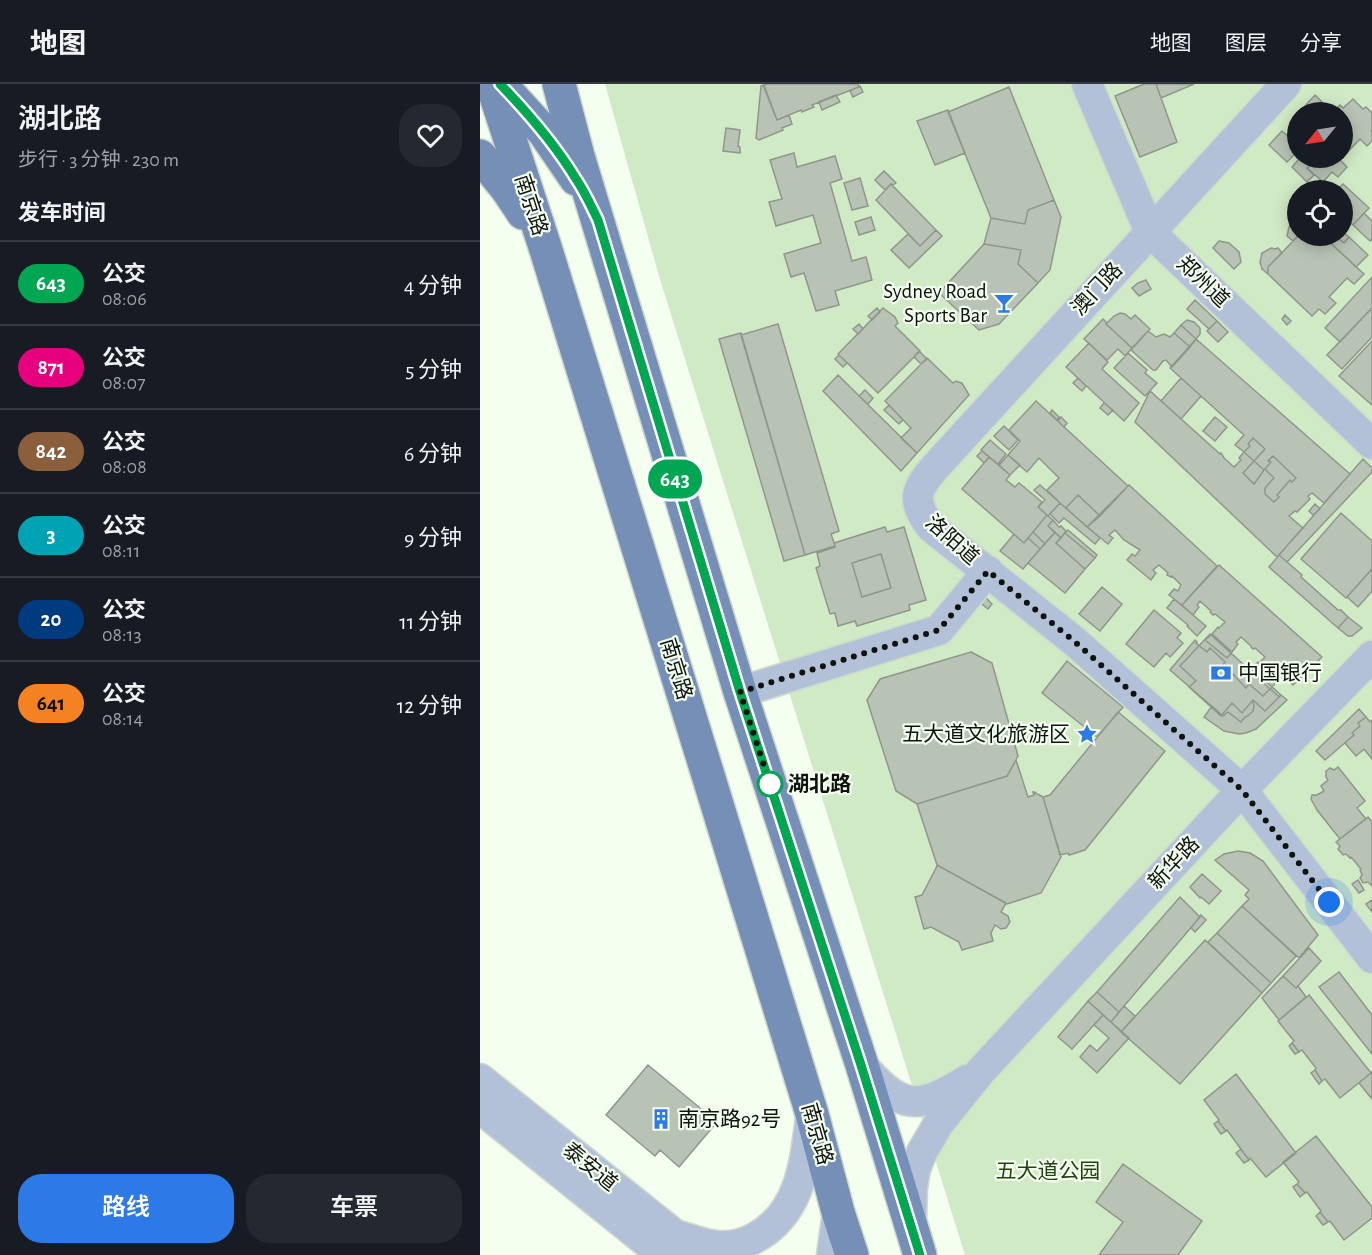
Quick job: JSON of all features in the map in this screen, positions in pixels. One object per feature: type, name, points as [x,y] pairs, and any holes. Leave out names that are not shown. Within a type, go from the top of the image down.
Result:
[{"type":"main road","name":"南京路","points":[[492,84],[546,250],[705,763],[812,1114],[852,1255]]},
{"type":"main road","points":[[500,84],[543,132],[571,158]]},
{"type":"main road","points":[[559,84],[571,158],[577,179],[598,220],[740,692],[920,1255]]},
{"type":"main road","points":[[480,146],[520,172],[571,158]]},
{"type":"main road","points":[[480,156],[507,189],[546,250]]},
{"type":"street","name":"郑州道","points":[[1087,84],[1150,232],[1372,444]]},
{"type":"street","name":"澳门路","points":[[917,500],[919,488],[932,470],[1286,84]]},
{"type":"street","name":"洛阳道","points":[[917,500],[922,514],[931,526],[1074,641],[1242,790],[1372,958]]},
{"type":"street","points":[[740,692],[939,630],[988,571]]},
{"type":"street","name":"新华路","points":[[911,1224],[912,1187],[915,1169],[922,1152],[939,1123],[980,1072],[1242,790],[1372,656]]},
{"type":"street","name":"新华路","points":[[861,1065],[886,1091],[901,1100],[914,1102],[930,1100],[947,1093],[980,1072]]},
{"type":"street","name":"泰安道","points":[[480,1079],[668,1244]]},
{"type":"street","name":"泰安道","points":[[480,1108],[668,1244],[700,1255]]},
{"type":"street","points":[[668,1244],[731,1246],[766,1232],[780,1220],[790,1205],[799,1184],[806,1160],[812,1114]]},
{"type":"street","points":[[832,1255],[838,1212]]},
{"type":"green space","name":"五大道文化旅游区","points":[[605,84],[1372,84],[1372,1255],[965,1255],[659,276]]},
{"type":"building","points":[[858,84],[859,87],[812,105],[814,107],[802,112],[801,110],[777,120],[764,85]]},
{"type":"building","points":[[1144,84],[1156,84],[1177,142],[1140,157],[1115,96]]},
{"type":"building","points":[[1156,84],[1194,84],[1161,98]]},
{"type":"building","points":[[763,85],[777,120],[789,115],[792,124],[759,140],[756,138],[761,86]]},
{"type":"building","points":[[860,86],[863,92],[853,97],[850,91]]},
{"type":"building","points":[[1009,87],[1054,200],[1028,210],[1025,224],[991,218],[948,112]]},
{"type":"building","points":[[836,95],[840,102],[822,110],[819,102]]},
{"type":"building","points":[[1315,95],[1322,102],[1309,102]]},
{"type":"building","points":[[1353,99],[1363,109],[1366,107],[1372,113],[1372,141],[1367,146],[1360,139],[1353,146],[1353,102],[1350,102]]},
{"type":"building","points":[[948,110],[965,153],[935,165],[917,121]]},
{"type":"building","points":[[726,128],[740,130],[738,146],[740,153],[723,151]]},
{"type":"building","points":[[1282,131],[1287,135],[1287,162],[1269,145]]},
{"type":"building","points":[[794,153],[797,167],[835,156],[842,179],[830,183],[852,261],[866,257],[872,280],[835,291],[839,305],[816,311],[804,273],[791,277],[784,254],[821,243],[813,215],[776,226],[769,202],[782,199],[770,160]]},
{"type":"building","points":[[1293,168],[1307,168],[1314,175],[1309,180],[1305,180]]},
{"type":"building","points":[[1307,168],[1346,168],[1338,177],[1332,172],[1325,180],[1321,180]]},
{"type":"building","points":[[884,171],[896,183],[891,184],[885,190],[875,180]]},
{"type":"building","points":[[860,178],[868,206],[852,210],[844,183]]},
{"type":"building","points":[[891,184],[936,230],[920,246],[876,200]]},
{"type":"building","points":[[1353,193],[1369,208],[1353,225]]},
{"type":"building","points":[[1054,200],[1061,217],[1050,270],[1038,283],[1018,264],[1021,250],[984,244],[991,218],[1025,224],[1028,210]]},
{"type":"building","points":[[1364,213],[1372,221],[1372,239],[1370,241],[1353,225]]},
{"type":"building","points":[[871,217],[875,230],[859,235],[855,222]]},
{"type":"building","points":[[936,230],[942,236],[909,268],[891,250],[908,234],[920,246]]},
{"type":"building","points":[[1219,241],[1229,243],[1239,252],[1241,262],[1234,269],[1213,248]]},
{"type":"building","points":[[1353,241],[1368,255],[1356,267],[1334,246],[1353,246]]},
{"type":"building","points":[[984,244],[1021,250],[1018,264],[1038,283],[999,324],[979,330],[939,293]]},
{"type":"building","points":[[1288,246],[1334,246],[1364,274],[1354,284],[1347,278],[1329,297],[1336,303],[1325,314],[1319,309],[1312,316],[1268,274],[1268,267]]},
{"type":"building","points":[[1271,248],[1278,248],[1282,253],[1268,267],[1268,274],[1262,269],[1260,262],[1262,253]]},
{"type":"building","points":[[1372,277],[1372,308],[1340,342],[1325,328]]},
{"type":"building","points":[[1146,280],[1151,289],[1139,296],[1132,288]]},
{"type":"building","points":[[1195,300],[1217,321],[1209,329],[1187,309]]},
{"type":"building","points":[[877,308],[880,312],[872,320],[868,316]]},
{"type":"building","points":[[883,308],[895,317],[898,323],[895,326],[920,351],[878,393],[838,354]]},
{"type":"building","points":[[1370,310],[1372,311],[1372,337],[1342,369],[1327,355]]},
{"type":"building","points":[[1120,313],[1131,319],[1135,315],[1150,329],[1132,348],[1106,324]]},
{"type":"building","points":[[1285,315],[1291,321],[1287,325],[1282,319]]},
{"type":"building","points":[[1103,319],[1132,348],[1125,356],[1118,349],[1107,360],[1084,339]]},
{"type":"building","points":[[1187,320],[1194,322],[1200,328],[1200,334],[1196,339],[1181,325]]},
{"type":"building","points":[[1217,321],[1228,332],[1218,342],[1207,331]]},
{"type":"building","points":[[778,324],[839,531],[831,534],[835,546],[805,555],[741,335]]},
{"type":"building","points":[[859,324],[863,329],[858,334],[853,329]]},
{"type":"building","points":[[1181,325],[1196,339],[1190,347],[1174,333]]},
{"type":"building","points":[[1148,331],[1156,337],[1164,334],[1170,337],[1174,333],[1190,347],[1172,367],[1166,360],[1156,370],[1153,370],[1131,350]]},
{"type":"building","points":[[741,333],[805,555],[784,561],[719,339]]},
{"type":"building","points":[[1196,339],[1350,474],[1324,503],[1312,493],[1308,496],[1310,499],[1297,512],[1289,516],[1303,528],[1277,557],[1135,422],[1150,391],[1234,467],[1241,460],[1239,458],[1244,452],[1235,445],[1244,435],[1170,368]]},
{"type":"building","points":[[1372,341],[1372,405],[1339,376]]},
{"type":"building","points":[[1089,343],[1108,362],[1102,369],[1139,403],[1124,421],[1066,367]]},
{"type":"building","points":[[919,351],[927,359],[921,364],[914,357]]},
{"type":"building","points":[[1128,353],[1147,370],[1145,373],[1157,383],[1145,396],[1114,368]]},
{"type":"building","points":[[839,355],[847,363],[843,367],[835,359]]},
{"type":"building","points":[[927,358],[953,383],[956,381],[962,383],[969,395],[917,453],[901,438],[911,428],[885,401]]},
{"type":"building","points":[[838,375],[917,453],[901,471],[823,391]]},
{"type":"building","points":[[1078,378],[1086,386],[1082,391],[1073,383]]},
{"type":"building","points":[[1181,378],[1201,396],[1181,419],[1161,401]]},
{"type":"building","points":[[865,390],[873,398],[868,404],[859,396]]},
{"type":"building","points":[[1036,401],[1128,486],[1100,516],[1078,495],[1066,508],[1060,503],[1047,490],[1059,478],[1039,458],[1027,472],[1008,455],[1020,441],[1009,430]]},
{"type":"building","points":[[1104,403],[1113,410],[1108,415],[1100,408]]},
{"type":"building","points":[[889,405],[903,420],[899,424],[884,410]]},
{"type":"building","points":[[1052,410],[1059,417],[1057,420],[1050,413]]},
{"type":"building","points":[[1061,417],[1067,423],[1064,427],[1058,421]]},
{"type":"building","points":[[1215,417],[1227,427],[1215,441],[1203,431]]},
{"type":"building","points":[[1004,426],[1018,440],[1009,450],[994,436]]},
{"type":"building","points":[[1253,438],[1265,449],[1254,461],[1244,452],[1250,446],[1248,444]]},
{"type":"building","points":[[990,440],[1006,454],[998,464],[981,450]]},
{"type":"building","points":[[982,451],[989,457],[984,463],[977,456]]},
{"type":"building","points":[[1008,455],[1020,465],[1010,475],[999,465]]},
{"type":"building","points":[[1273,456],[1296,478],[1292,482],[1290,480],[1274,502],[1265,494],[1265,488],[1274,478],[1265,469]]},
{"type":"building","points":[[989,457],[1010,475],[1006,480],[1015,487],[1019,483],[1042,502],[1038,507],[1047,515],[1024,543],[962,489]]},
{"type":"building","points":[[1363,459],[1372,468],[1372,472],[1287,562],[1279,555]]},
{"type":"building","points":[[1254,461],[1264,470],[1254,484],[1243,473]]},
{"type":"building","points":[[1040,485],[1060,503],[1048,516],[1038,507],[1045,500],[1034,490]]},
{"type":"building","points":[[1129,485],[1217,566],[1182,605],[1169,595],[1174,589],[1178,591],[1181,585],[1172,576],[1167,575],[1168,573],[1159,565],[1153,570],[1156,573],[1151,580],[1127,560],[1140,550],[1124,540],[1115,530],[1109,535],[1113,538],[1108,544],[1087,527]]},
{"type":"building","points":[[1078,495],[1100,516],[1087,527],[1066,508]]},
{"type":"building","points":[[1060,503],[1100,538],[1095,544],[1064,518],[1059,523],[1050,514]]},
{"type":"building","points":[[1315,504],[1320,509],[1313,515],[1309,511]]},
{"type":"building","points":[[1341,513],[1372,541],[1372,569],[1346,598],[1301,559]]},
{"type":"building","points":[[1047,515],[1053,520],[1048,526],[1055,532],[1045,544],[1033,532]]},
{"type":"building","points":[[1053,520],[1066,531],[1061,538],[1048,526]]},
{"type":"building","points":[[885,527],[887,532],[904,527],[926,600],[909,605],[910,610],[857,626],[855,621],[838,626],[835,613],[830,614],[816,568],[820,566],[817,553],[835,547],[834,543]]},
{"type":"building","points":[[1068,530],[1097,555],[1095,558],[1065,533]]},
{"type":"building","points":[[1033,532],[1045,544],[1040,549],[1028,538]]},
{"type":"building","points":[[1055,532],[1061,538],[1056,543],[1085,569],[1065,593],[1028,563]]},
{"type":"building","points":[[1065,533],[1095,558],[1085,569],[1056,543]]},
{"type":"building","points":[[1014,534],[1024,543],[1028,538],[1040,549],[1023,569],[1000,551]]},
{"type":"building","points":[[881,554],[891,588],[862,597],[852,563]]},
{"type":"building","points":[[1279,555],[1348,617],[1338,628],[1269,567]]},
{"type":"building","points":[[1219,565],[1322,657],[1293,685],[1281,672],[1272,687],[1251,669],[1265,657],[1241,637],[1232,652],[1212,634],[1225,622],[1215,614],[1213,615],[1200,601],[1193,615],[1182,605]]},
{"type":"building","points":[[1372,569],[1372,591],[1358,607],[1347,597]]},
{"type":"building","points":[[1102,587],[1122,604],[1100,631],[1079,614]]},
{"type":"building","points":[[983,595],[992,604],[988,609],[978,601]]},
{"type":"building","points":[[1174,599],[1206,626],[1197,636],[1188,625],[1167,608]]},
{"type":"building","points":[[1154,610],[1181,633],[1177,638],[1183,643],[1170,657],[1166,653],[1154,667],[1126,644]]},
{"type":"building","points":[[1348,617],[1362,628],[1352,636],[1348,636],[1338,628]]},
{"type":"building","name":"中国银行","points":[[1210,634],[1279,697],[1265,711],[1253,700],[1242,713],[1232,703],[1221,716],[1189,687],[1196,681],[1180,666]]},
{"type":"building","points":[[1212,634],[1232,652],[1227,658],[1205,640]]},
{"type":"building","name":"中国银行","points":[[1195,640],[1207,652],[1210,648],[1225,662],[1222,666],[1246,688],[1249,684],[1263,696],[1272,687],[1281,695],[1265,711],[1254,701],[1253,711],[1241,722],[1228,712],[1223,716],[1170,670]]},
{"type":"building","points":[[971,652],[992,663],[1018,756],[1007,776],[917,804],[896,791],[867,700],[880,679]]},
{"type":"building","points":[[1067,661],[1123,707],[1097,737],[1042,693]]},
{"type":"building","points":[[1281,695],[1287,700],[1256,729],[1246,733],[1224,731],[1204,717],[1212,706],[1223,716],[1228,712],[1241,722],[1253,711],[1254,701],[1265,711]]},
{"type":"building","points":[[1359,709],[1366,717],[1358,723],[1360,726],[1352,733],[1354,735],[1325,760],[1316,751]]},
{"type":"building","points":[[1118,712],[1165,751],[1085,850],[1060,855],[1043,797],[1050,795]]},
{"type":"building","points":[[1366,717],[1370,722],[1372,720],[1372,759],[1364,749],[1356,756],[1345,743],[1360,726],[1358,723]]},
{"type":"building","points":[[1016,760],[1028,797],[1034,795],[1034,792],[1043,797],[1061,857],[1041,893],[1007,904],[937,865],[917,804],[1007,776]]},
{"type":"building","points":[[1338,767],[1365,801],[1357,808],[1366,819],[1340,839],[1311,799],[1312,795],[1324,791],[1321,786],[1328,780],[1326,771]]},
{"type":"building","points":[[1368,817],[1372,822],[1372,886],[1368,882],[1363,883],[1360,878],[1361,869],[1351,857],[1343,855],[1336,842]]},
{"type":"building","points":[[1238,851],[1250,853],[1263,861],[1318,935],[1299,958],[1242,906],[1249,899],[1245,895],[1249,890],[1215,860],[1224,854]]},
{"type":"building","points":[[937,865],[1006,903],[1001,912],[1008,916],[1010,922],[1006,928],[1001,929],[995,925],[991,933],[993,941],[962,950],[959,942],[931,927],[924,929],[915,897],[922,895]]},
{"type":"building","points":[[1202,874],[1221,891],[1209,904],[1190,887]]},
{"type":"building","points":[[1358,880],[1364,890],[1359,893],[1352,884]]},
{"type":"building","points":[[1180,897],[1200,917],[1119,1012],[1097,992]]},
{"type":"building","points":[[1372,900],[1372,912],[1366,904]]},
{"type":"building","points":[[1242,906],[1296,956],[1271,983],[1217,933]]},
{"type":"building","points":[[1201,915],[1206,920],[1195,932],[1191,928]]},
{"type":"building","points":[[1217,933],[1271,983],[1262,993],[1208,942]]},
{"type":"building","points":[[1205,940],[1262,993],[1180,1084],[1121,1032]]},
{"type":"building","points":[[1309,948],[1321,961],[1296,988],[1283,976]]},
{"type":"building","points":[[1339,972],[1372,1015],[1372,1054],[1319,987]]},
{"type":"building","points":[[1283,976],[1296,988],[1298,986],[1306,997],[1279,1020],[1262,998]]},
{"type":"building","points":[[1097,992],[1119,1012],[1111,1022],[1088,1001]]},
{"type":"building","points":[[1309,995],[1371,1073],[1340,1098],[1325,1079],[1322,1081],[1316,1068],[1302,1050],[1299,1052],[1292,1043],[1294,1041],[1278,1021]]},
{"type":"building","points":[[1088,1001],[1103,1015],[1072,1049],[1058,1037]]},
{"type":"building","points":[[1124,1006],[1135,1016],[1121,1032],[1111,1022]]},
{"type":"building","points":[[1103,1015],[1129,1038],[1097,1073],[1080,1057],[1090,1045],[1097,1051],[1109,1038],[1094,1025]]},
{"type":"building","points":[[1292,1043],[1299,1052],[1295,1054],[1289,1046]]},
{"type":"building","name":"南京路92号","points":[[648,1065],[717,1122],[679,1167],[660,1150],[655,1156],[606,1115]]},
{"type":"building","points":[[1315,1070],[1322,1081],[1319,1084],[1311,1073]]},
{"type":"building","points":[[1372,1072],[1372,1099],[1359,1083]]},
{"type":"building","points":[[1236,1074],[1296,1153],[1266,1177],[1250,1158],[1249,1160],[1204,1100]]},
{"type":"building","points":[[1218,1121],[1226,1131],[1221,1134],[1214,1124]]},
{"type":"building","points":[[1316,1136],[1372,1207],[1372,1218],[1344,1240],[1320,1212],[1307,1192],[1305,1193],[1297,1184],[1299,1182],[1283,1162]]},
{"type":"building","points":[[1241,1149],[1249,1160],[1244,1163],[1236,1153]]},
{"type":"building","points":[[1123,1164],[1202,1221],[1178,1255],[1099,1255],[1123,1222],[1096,1202]]},
{"type":"building","points":[[1297,1184],[1305,1193],[1300,1197],[1293,1187]]},
{"type":"building","points":[[1320,1212],[1328,1222],[1323,1225],[1316,1216]]},
{"type":"bus line","name":"643","points":[[500,84],[554,146],[577,179],[598,220],[740,692],[920,1255]]},
{"type":"place","name":"Sydney Road Sports Bar","points":[[1004,303]]},
{"type":"place","name":"中国银行","points":[[1221,673]]},
{"type":"place","name":"五大道文化旅游区","points":[[1087,734]]},
{"type":"place","name":"湖北路","points":[[770,784]]},
{"type":"place","name":"南京路92号","points":[[661,1119]]},
{"type":"route","points":[[770,784],[740,692],[939,630],[988,571],[1074,641],[1242,790],[1329,902]]},
{"type":"park label","name":"五大道公园","points":[[1048,1171]]}]
